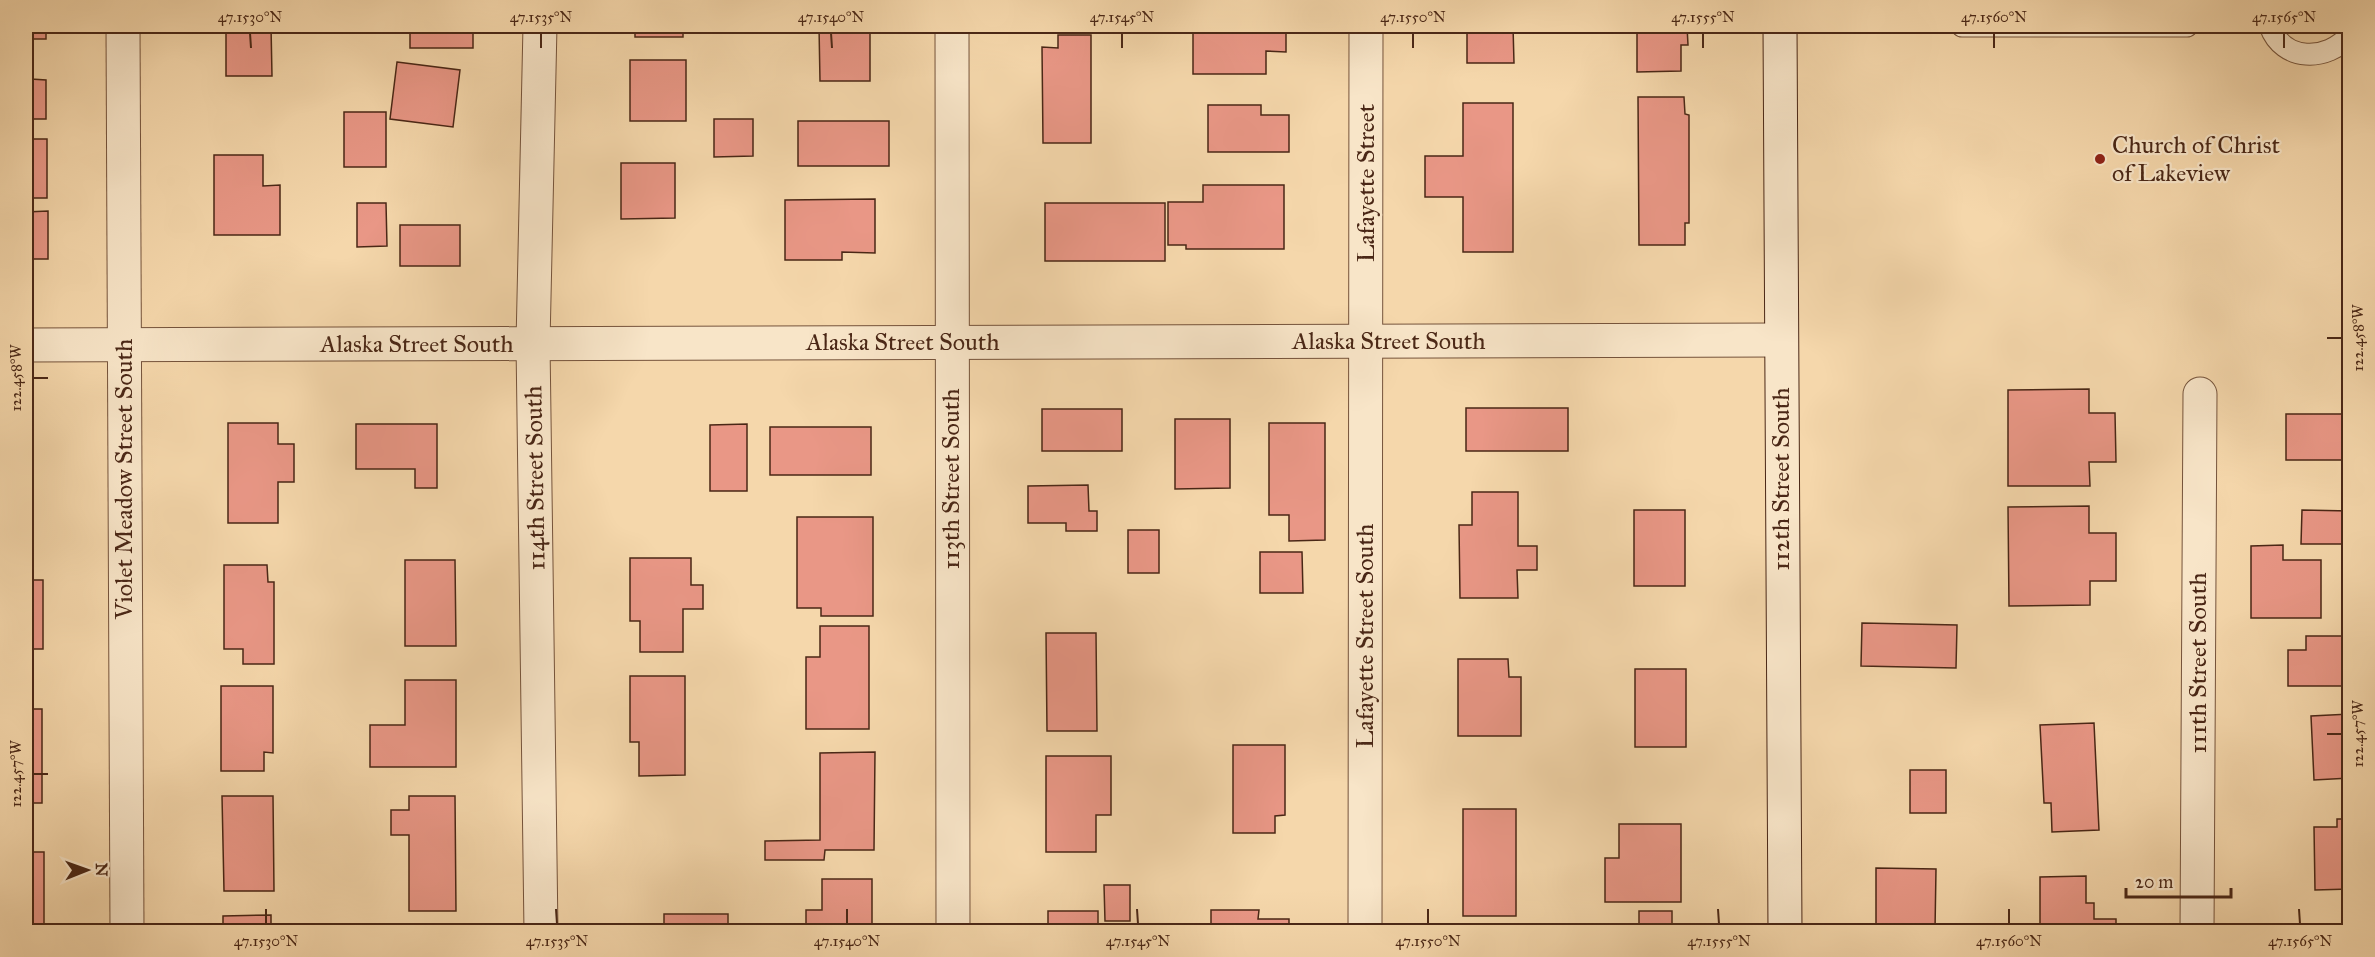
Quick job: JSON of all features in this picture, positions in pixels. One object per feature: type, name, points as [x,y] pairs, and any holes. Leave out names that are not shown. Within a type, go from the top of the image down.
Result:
[{"type":"street","name":"Violet Meadow Street South","points":[[123,26],[127,932]]},
{"type":"street","name":"114th Street South","points":[[540,26],[533,343],[541,932]]},
{"type":"street","name":"113th Street South","points":[[952,26],[953,932]]},
{"type":"street","name":"Lafayette Street","points":[[1365,341],[1366,26]]},
{"type":"street","name":"112th Street South","points":[[1780,26],[1785,932]]},
{"type":"street","name":"Alaska Street South","points":[[26,345],[1780,340]]},
{"type":"street","name":"Lafayette Street South","points":[[1365,341],[1365,932]]},
{"type":"street","name":"111th Street South","points":[[2197,932],[2200,394]]},
{"type":"lane","points":[[1962,26],[2187,26]]},
{"type":"lane","points":[[2270,26],[2283,45],[2297,53],[2312,55],[2329,52],[2342,44],[2349,35]]},
{"type":"building","points":[[26,26],[46,26],[46,39],[26,39]]},
{"type":"building","points":[[226,26],[271,26],[272,76],[226,76]]},
{"type":"building","points":[[410,26],[473,26],[473,48],[410,48]]},
{"type":"building","points":[[635,26],[683,26],[683,37],[635,37]]},
{"type":"building","points":[[819,26],[870,26],[870,81],[820,81]]},
{"type":"building","points":[[1193,26],[1286,26],[1286,52],[1266,51],[1266,74],[1193,74]]},
{"type":"building","points":[[1458,26],[1513,26],[1514,63],[1467,63],[1467,32],[1458,32]]},
{"type":"building","points":[[1637,26],[1687,26],[1688,45],[1681,45],[1681,71],[1637,72]]},
{"type":"building","points":[[1058,35],[1091,35],[1091,143],[1043,143],[1042,47],[1058,48]]},
{"type":"building","points":[[630,60],[686,60],[686,121],[630,121]]},
{"type":"building","points":[[26,62],[31,62],[31,79],[46,80],[46,119],[26,119]]},
{"type":"building","points":[[397,62],[460,70],[453,127],[390,119]]},
{"type":"building","points":[[1638,97],[1684,97],[1685,114],[1689,115],[1689,223],[1685,223],[1685,245],[1639,245]]},
{"type":"building","points":[[1463,103],[1513,103],[1513,252],[1463,252],[1463,197],[1425,197],[1425,156],[1463,156]]},
{"type":"building","points":[[1208,105],[1261,105],[1261,115],[1289,115],[1289,152],[1208,152]]},
{"type":"building","points":[[344,112],[386,112],[386,167],[344,167]]},
{"type":"building","points":[[714,119],[753,119],[753,156],[714,157]]},
{"type":"building","points":[[798,121],[889,121],[889,166],[798,166]]},
{"type":"building","points":[[26,139],[47,139],[47,198],[26,198]]},
{"type":"building","points":[[214,155],[263,155],[263,186],[280,185],[280,235],[214,235]]},
{"type":"building","points":[[621,163],[675,163],[675,218],[621,219]]},
{"type":"building","points":[[1203,185],[1284,185],[1284,249],[1186,249],[1186,245],[1168,245],[1168,202],[1203,202]]},
{"type":"building","points":[[875,199],[875,253],[842,252],[842,260],[785,260],[785,200]]},
{"type":"building","points":[[357,203],[386,203],[387,246],[357,247]]},
{"type":"building","points":[[1045,203],[1165,203],[1165,261],[1045,261]]},
{"type":"building","points":[[48,211],[48,259],[26,259],[26,212]]},
{"type":"building","points":[[400,225],[460,225],[460,266],[400,266]]},
{"type":"building","points":[[2089,389],[2089,413],[2115,413],[2116,462],[2089,462],[2090,486],[2008,486],[2008,390]]},
{"type":"building","points":[[1466,408],[1568,408],[1568,451],[1466,451]]},
{"type":"building","points":[[1042,409],[1122,409],[1122,451],[1042,451]]},
{"type":"building","points":[[2286,414],[2350,414],[2350,460],[2286,460]]},
{"type":"building","points":[[1175,419],[1230,419],[1230,488],[1175,489]]},
{"type":"building","points":[[228,423],[278,423],[278,444],[294,444],[294,482],[278,482],[278,523],[228,523]]},
{"type":"building","points":[[1269,423],[1325,423],[1325,540],[1289,541],[1289,515],[1269,515]]},
{"type":"building","points":[[356,424],[437,424],[437,488],[415,488],[415,469],[356,469]]},
{"type":"building","points":[[747,424],[747,491],[710,491],[710,425]]},
{"type":"building","points":[[770,427],[871,427],[871,475],[770,475]]},
{"type":"building","points":[[26,432],[33,432],[33,476],[26,476]]},
{"type":"building","points":[[1088,485],[1089,511],[1097,511],[1097,531],[1066,531],[1066,523],[1028,523],[1028,486]]},
{"type":"building","points":[[1472,492],[1518,492],[1518,546],[1537,546],[1537,570],[1517,570],[1518,598],[1460,598],[1459,525],[1472,525]]},
{"type":"building","points":[[2089,506],[2089,533],[2116,533],[2116,581],[2090,581],[2090,605],[2009,606],[2008,507]]},
{"type":"building","points":[[1634,510],[1685,510],[1685,586],[1634,586]]},
{"type":"building","points":[[2302,510],[2350,511],[2350,544],[2301,544]]},
{"type":"building","points":[[797,517],[873,517],[873,616],[821,616],[821,608],[797,608]]},
{"type":"building","points":[[1128,530],[1159,530],[1159,573],[1128,573]]},
{"type":"building","points":[[2283,545],[2283,560],[2321,560],[2321,618],[2251,618],[2251,546]]},
{"type":"building","points":[[1260,552],[1302,552],[1303,593],[1260,593]]},
{"type":"building","points":[[630,558],[691,558],[691,585],[703,585],[703,609],[683,609],[683,652],[640,652],[640,621],[630,621]]},
{"type":"building","points":[[405,560],[455,560],[456,646],[405,646]]},
{"type":"building","points":[[224,565],[267,565],[268,582],[274,582],[274,664],[243,664],[243,649],[224,649]]},
{"type":"building","points":[[26,580],[43,580],[43,649],[26,649]]},
{"type":"building","points":[[1862,623],[1957,625],[1956,668],[1861,666]]},
{"type":"building","points":[[820,626],[869,626],[869,729],[806,729],[806,657],[820,657]]},
{"type":"building","points":[[1046,633],[1096,633],[1097,731],[1047,731]]},
{"type":"building","points":[[2306,636],[2350,636],[2350,686],[2288,686],[2288,650],[2306,650]]},
{"type":"building","points":[[1458,659],[1508,659],[1509,677],[1521,677],[1521,736],[1458,736]]},
{"type":"building","points":[[1635,669],[1686,669],[1686,747],[1635,747]]},
{"type":"building","points":[[630,676],[685,676],[685,775],[639,776],[639,742],[630,742]]},
{"type":"building","points":[[405,680],[456,680],[456,767],[370,767],[370,725],[405,725]]},
{"type":"building","points":[[221,686],[273,686],[273,753],[264,752],[264,771],[221,771]]},
{"type":"building","points":[[26,709],[42,709],[42,803],[26,803]]},
{"type":"building","points":[[2350,714],[2350,778],[2314,780],[2311,716]]},
{"type":"building","points":[[2094,723],[2099,830],[2052,832],[2051,803],[2044,803],[2040,725]]},
{"type":"building","points":[[1233,745],[1285,745],[1285,815],[1275,816],[1275,833],[1233,833]]},
{"type":"building","points":[[875,752],[874,850],[825,850],[824,860],[765,860],[765,841],[820,840],[820,753]]},
{"type":"building","points":[[1046,756],[1111,756],[1111,815],[1096,815],[1096,852],[1046,852]]},
{"type":"building","points":[[1910,770],[1946,770],[1946,813],[1910,813]]},
{"type":"building","points":[[222,796],[273,796],[274,891],[224,891]]},
{"type":"building","points":[[409,796],[455,796],[456,911],[409,911],[409,835],[391,835],[391,810],[409,810]]},
{"type":"building","points":[[1463,809],[1516,809],[1516,916],[1463,916]]},
{"type":"building","points":[[2337,819],[2350,819],[2350,889],[2315,890],[2314,827],[2337,827]]},
{"type":"building","points":[[1619,824],[1681,824],[1681,902],[1605,902],[1605,858],[1619,858]]},
{"type":"building","points":[[26,852],[44,852],[44,932],[26,932]]},
{"type":"building","points":[[1876,868],[1936,869],[1935,930],[1876,929]]},
{"type":"building","points":[[2086,876],[2086,903],[2094,903],[2094,919],[2116,919],[2116,932],[2040,932],[2040,877]]},
{"type":"building","points":[[822,879],[872,879],[872,932],[806,932],[806,910],[822,910]]},
{"type":"building","points":[[1104,885],[1130,885],[1130,921],[1105,921]]},
{"type":"building","points":[[1211,910],[1259,910],[1258,919],[1289,919],[1289,932],[1211,932]]},
{"type":"building","points":[[1048,911],[1098,911],[1098,932],[1048,932]]},
{"type":"building","points":[[1639,911],[1672,911],[1672,932],[1639,932]]},
{"type":"building","points":[[664,914],[728,914],[728,932],[664,932]]},
{"type":"building","points":[[271,915],[271,932],[223,932],[223,916]]},
{"type":"place","name":"Church of Christ of Lakeview","points":[[2100,159]]}]
